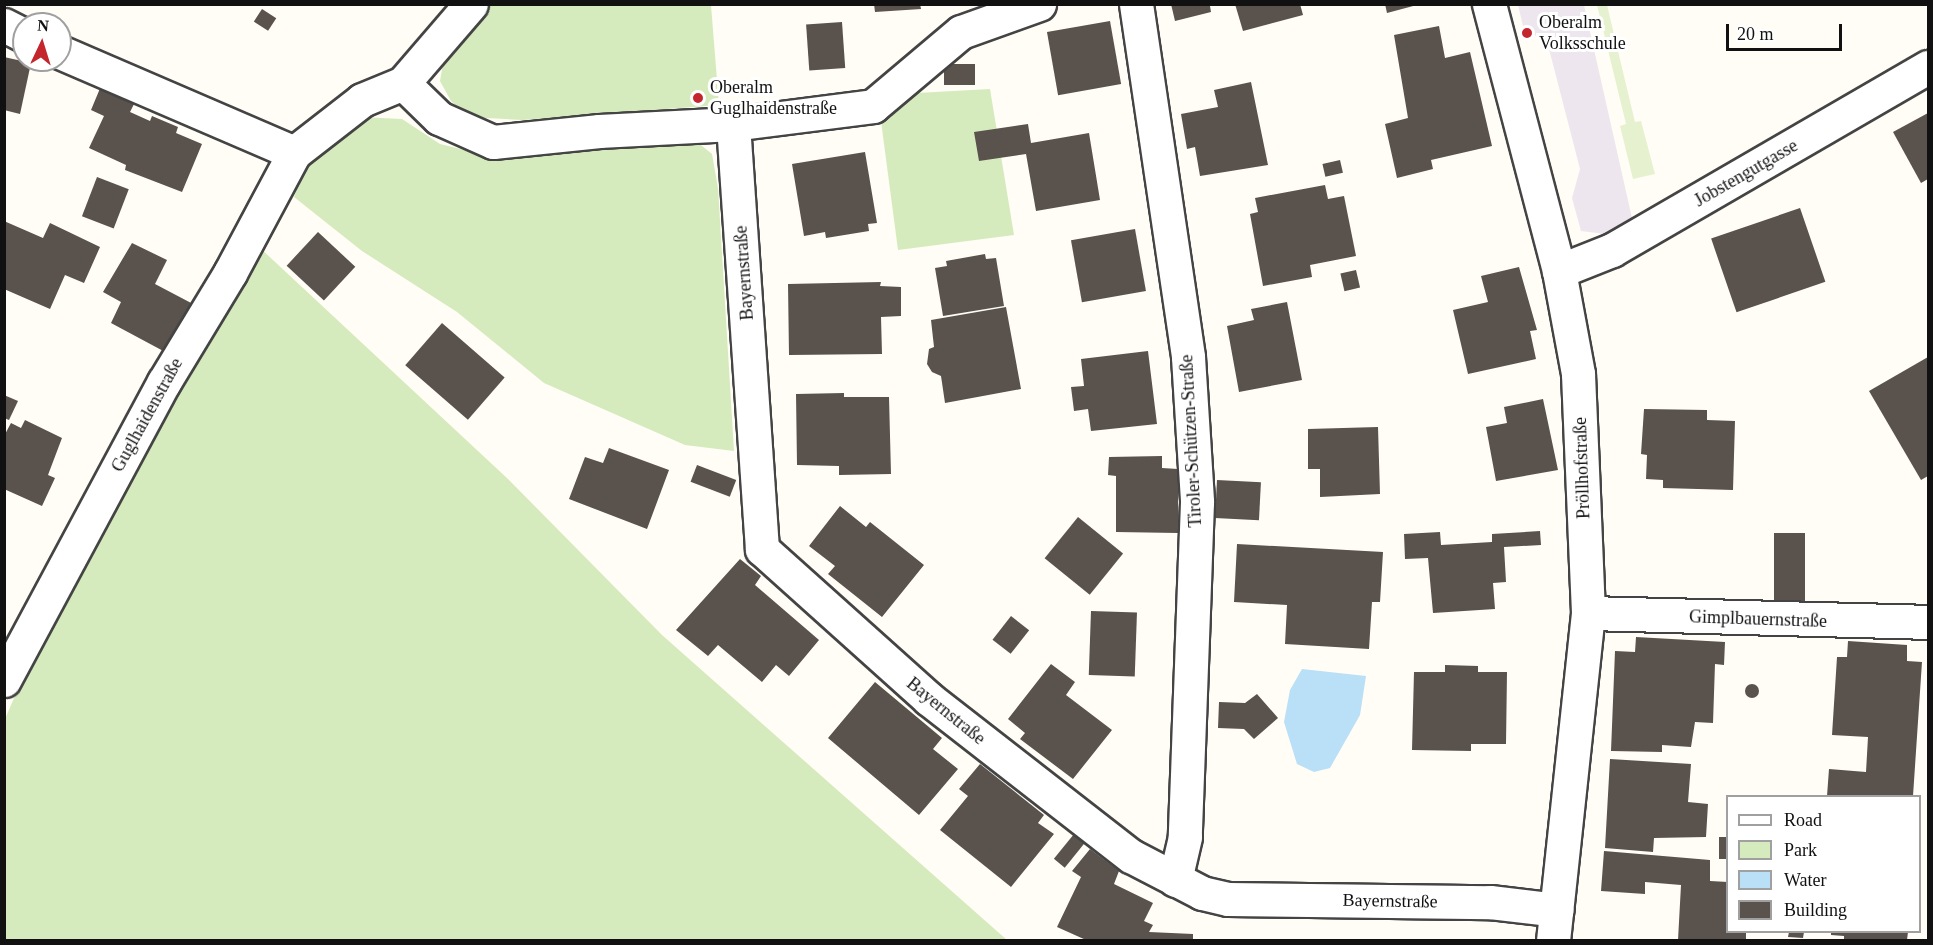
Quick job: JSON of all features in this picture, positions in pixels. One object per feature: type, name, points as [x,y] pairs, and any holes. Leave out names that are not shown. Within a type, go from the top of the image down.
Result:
[{"type":"street","name":"Guglhaidenstraße","points":[[4,680],[164,381],[230,273],[294,153],[362,100],[403,83],[471,4]]},
{"type":"street","points":[[403,83],[439,118],[493,141],[733,124],[873,106],[961,32],[1039,4]]},
{"type":"street","name":"Tiroler-Schützen-Straße","points":[[1136,4],[1188,357],[1197,502],[1185,837],[1175,880]]},
{"type":"street","name":"Pröllhofstraße","points":[[1490,4],[1559,271],[1578,374],[1588,613],[1555,925]]},
{"type":"street","points":[[72,57],[294,153]]},
{"type":"street","name":"Jobstengutgasse","points":[[1559,271],[1612,250],[1929,67]]},
{"type":"street","name":"Bayernstraße","points":[[733,124],[762,549],[929,699],[1131,856],[1202,893],[1228,899],[1490,902],[1555,925]]},
{"type":"street","name":"Gimplbauernstraße","points":[[1588,613],[1929,622]]},
{"type":"shaded area","points":[[1518,5],[1584,5],[1632,218],[1605,234],[1581,231],[1572,198],[1580,169],[1548,45],[1523,26]]},
{"type":"green space","points":[[483,5],[711,5],[719,105],[522,120],[468,117],[451,101],[440,81],[444,58]]},
{"type":"green space","points":[[1597,5],[1607,5],[1635,122],[1641,121],[1655,174],[1633,179],[1620,126],[1626,124]]},
{"type":"green space","points":[[990,89],[1014,235],[898,250],[881,121],[917,93]]},
{"type":"green space","points":[[361,117],[402,119],[440,144],[473,152],[696,141],[712,154],[718,188],[734,451],[685,445],[544,383],[457,312],[362,251],[294,197],[308,156]]},
{"type":"green space","points":[[259,247],[508,479],[662,635],[1007,940],[5,940],[5,719],[57,599]]},
{"type":"water","points":[[1302,669],[1366,676],[1360,715],[1330,768],[1314,772],[1297,764],[1284,722],[1290,690]]},
{"type":"building","points":[[874,4],[920,4],[921,9],[875,12]]},
{"type":"building","points":[[1171,4],[1214,5],[1210,6],[1211,12],[1175,21]]},
{"type":"building","points":[[1235,4],[1300,4],[1303,15],[1243,31]]},
{"type":"building","points":[[1385,4],[1417,4],[1417,5],[1387,13]]},
{"type":"building","points":[[262,9],[276,18],[268,31],[254,22]]},
{"type":"building","points":[[1110,21],[1121,84],[1058,95],[1047,32]]},
{"type":"building","points":[[842,22],[845,68],[809,70],[806,25]]},
{"type":"building","points":[[1439,26],[1445,58],[1470,52],[1492,146],[1431,160],[1433,169],[1397,178],[1385,124],[1408,118],[1394,35]]},
{"type":"building","points":[[4,57],[12,59],[12,72],[29,72],[20,114],[4,110]]},
{"type":"building","points":[[944,64],[975,64],[975,85],[944,85]]},
{"type":"building","points":[[1251,82],[1268,165],[1200,176],[1195,147],[1187,149],[1181,114],[1218,107],[1214,90]]},
{"type":"building","points":[[101,86],[135,102],[130,112],[150,121],[152,116],[178,127],[176,133],[202,144],[182,192],[125,170],[126,165],[89,148],[104,116],[91,110]]},
{"type":"building","points":[[1928,113],[1928,179],[1921,183],[1893,132]]},
{"type":"building","points":[[1028,124],[1031,143],[1089,133],[1100,200],[1036,211],[1026,154],[979,161],[974,132]]},
{"type":"building","points":[[865,152],[877,223],[868,224],[869,231],[826,238],[825,232],[804,236],[792,164]]},
{"type":"building","points":[[1340,160],[1343,173],[1325,177],[1322,164]]},
{"type":"building","points":[[97,177],[129,189],[114,228],[82,216]]},
{"type":"building","points":[[1325,185],[1328,199],[1344,196],[1356,256],[1310,265],[1312,277],[1263,286],[1250,214],[1258,212],[1255,198]]},
{"type":"building","points":[[1800,208],[1825,282],[1737,312],[1711,239]]},
{"type":"building","points":[[4,221],[43,238],[50,223],[100,247],[84,283],[65,275],[50,309],[4,289]]},
{"type":"building","points":[[1135,229],[1146,291],[1082,302],[1071,240]]},
{"type":"building","points":[[318,232],[355,267],[324,300],[287,266]]},
{"type":"building","points":[[132,243],[167,260],[155,284],[193,304],[167,353],[111,323],[121,302],[103,292]]},
{"type":"building","points":[[985,254],[986,259],[996,258],[1004,306],[943,316],[935,268],[947,266],[946,261]]},
{"type":"building","points":[[1519,267],[1537,330],[1530,331],[1536,359],[1468,374],[1453,310],[1488,302],[1481,276]]},
{"type":"building","points":[[1356,270],[1360,288],[1344,291],[1340,274]]},
{"type":"building","points":[[881,282],[880,286],[901,287],[901,316],[881,317],[882,354],[789,355],[788,284]]},
{"type":"building","points":[[1287,302],[1302,380],[1239,392],[1227,326],[1254,320],[1251,309]]},
{"type":"building","points":[[1006,307],[1021,389],[945,403],[941,376],[932,372],[927,364],[929,349],[934,347],[931,320]]},
{"type":"building","points":[[442,323],[505,377],[468,420],[405,365]]},
{"type":"building","points":[[1148,351],[1157,424],[1091,431],[1088,409],[1074,411],[1071,387],[1084,386],[1081,359]]},
{"type":"building","points":[[1928,357],[1928,476],[1921,480],[1869,391]]},
{"type":"building","points":[[844,393],[844,397],[889,397],[891,474],[839,475],[839,466],[797,465],[796,394]]},
{"type":"building","points":[[4,395],[18,401],[9,420],[4,418]]},
{"type":"building","points":[[1543,399],[1558,470],[1496,481],[1486,427],[1507,423],[1504,407]]},
{"type":"building","points":[[1644,409],[1707,410],[1707,420],[1735,421],[1733,490],[1663,488],[1663,480],[1646,479],[1647,455],[1641,454]]},
{"type":"building","points":[[25,420],[62,438],[48,475],[55,478],[42,506],[4,489],[4,436],[11,423],[21,428]]},
{"type":"building","points":[[1378,427],[1380,494],[1320,497],[1320,469],[1308,469],[1308,429]]},
{"type":"building","points":[[609,448],[669,470],[647,529],[569,499],[585,457],[603,463]]},
{"type":"building","points":[[1162,456],[1162,468],[1178,469],[1178,533],[1116,532],[1116,476],[1108,475],[1109,457]]},
{"type":"building","points":[[697,465],[736,480],[730,497],[691,482]]},
{"type":"building","points":[[1217,480],[1261,482],[1259,520],[1215,518]]},
{"type":"building","points":[[840,506],[866,527],[870,522],[924,565],[882,617],[828,574],[835,566],[809,546]]},
{"type":"building","points":[[1078,517],[1123,554],[1090,595],[1045,558]]},
{"type":"building","points":[[1540,531],[1541,545],[1504,547],[1506,582],[1493,583],[1495,609],[1433,613],[1428,558],[1405,559],[1404,534],[1440,532],[1441,545],[1492,542],[1492,534]]},
{"type":"building","points":[[1774,533],[1805,533],[1805,602],[1774,602]]},
{"type":"building","points":[[1237,544],[1383,552],[1380,602],[1372,602],[1369,649],[1285,644],[1287,605],[1234,602]]},
{"type":"building","points":[[740,559],[761,576],[755,585],[819,640],[789,676],[776,665],[762,682],[718,645],[708,656],[676,630]]},
{"type":"building","points":[[1091,611],[1137,613],[1135,677],[1089,675]]},
{"type":"building","points":[[1011,616],[1029,630],[1011,654],[993,640]]},
{"type":"building","points":[[1636,637],[1725,642],[1724,665],[1715,664],[1713,723],[1695,722],[1691,747],[1662,745],[1662,752],[1611,751],[1615,651],[1635,652]]},
{"type":"building","points":[[1848,641],[1907,645],[1907,661],[1922,662],[1913,795],[1827,795],[1829,769],[1866,772],[1868,737],[1832,735],[1837,657],[1847,657]]},
{"type":"building","points":[[1051,664],[1075,682],[1066,695],[1112,730],[1073,779],[1020,739],[1025,733],[1008,719]]},
{"type":"building","points":[[1445,665],[1478,666],[1478,672],[1507,672],[1506,744],[1471,744],[1471,751],[1412,750],[1414,672],[1445,672]]},
{"type":"building","points":[[875,682],[942,738],[933,749],[958,769],[919,815],[828,738]]},
{"type":"building","points":[[1752,684],[1757,686],[1759,691],[1757,696],[1752,698],[1747,696],[1745,691],[1747,686]]},
{"type":"building","points":[[1257,694],[1278,718],[1254,739],[1244,729],[1218,728],[1219,702],[1245,703]]},
{"type":"building","points":[[1610,759],[1691,764],[1688,802],[1708,804],[1706,837],[1654,838],[1653,852],[1605,848]]},
{"type":"building","points":[[980,764],[1044,815],[1038,823],[1054,834],[1011,887],[940,830],[968,796],[959,789]]},
{"type":"building","points":[[1074,834],[1085,843],[1065,868],[1054,859]]},
{"type":"building","points":[[1719,837],[1726,837],[1726,859],[1719,859]]},
{"type":"building","points":[[1090,849],[1119,871],[1114,884],[1153,903],[1144,921],[1153,925],[1149,932],[1193,934],[1193,940],[1086,940],[1057,927],[1081,877],[1072,871]]},
{"type":"building","points":[[1604,851],[1710,860],[1710,881],[1726,882],[1726,933],[1746,933],[1746,940],[1678,940],[1681,885],[1645,882],[1645,894],[1601,891]]},
{"type":"building","points":[[1789,933],[1804,933],[1803,938],[1788,937]]},
{"type":"building","points":[[1831,933],[1908,933],[1907,940],[1844,940],[1844,936],[1831,935]]},
{"type":"place","name":"Oberalm Volksschule","points":[[1527,33]]},
{"type":"place","name":"Oberalm Guglhaidenstraße","points":[[698,98]]}]
